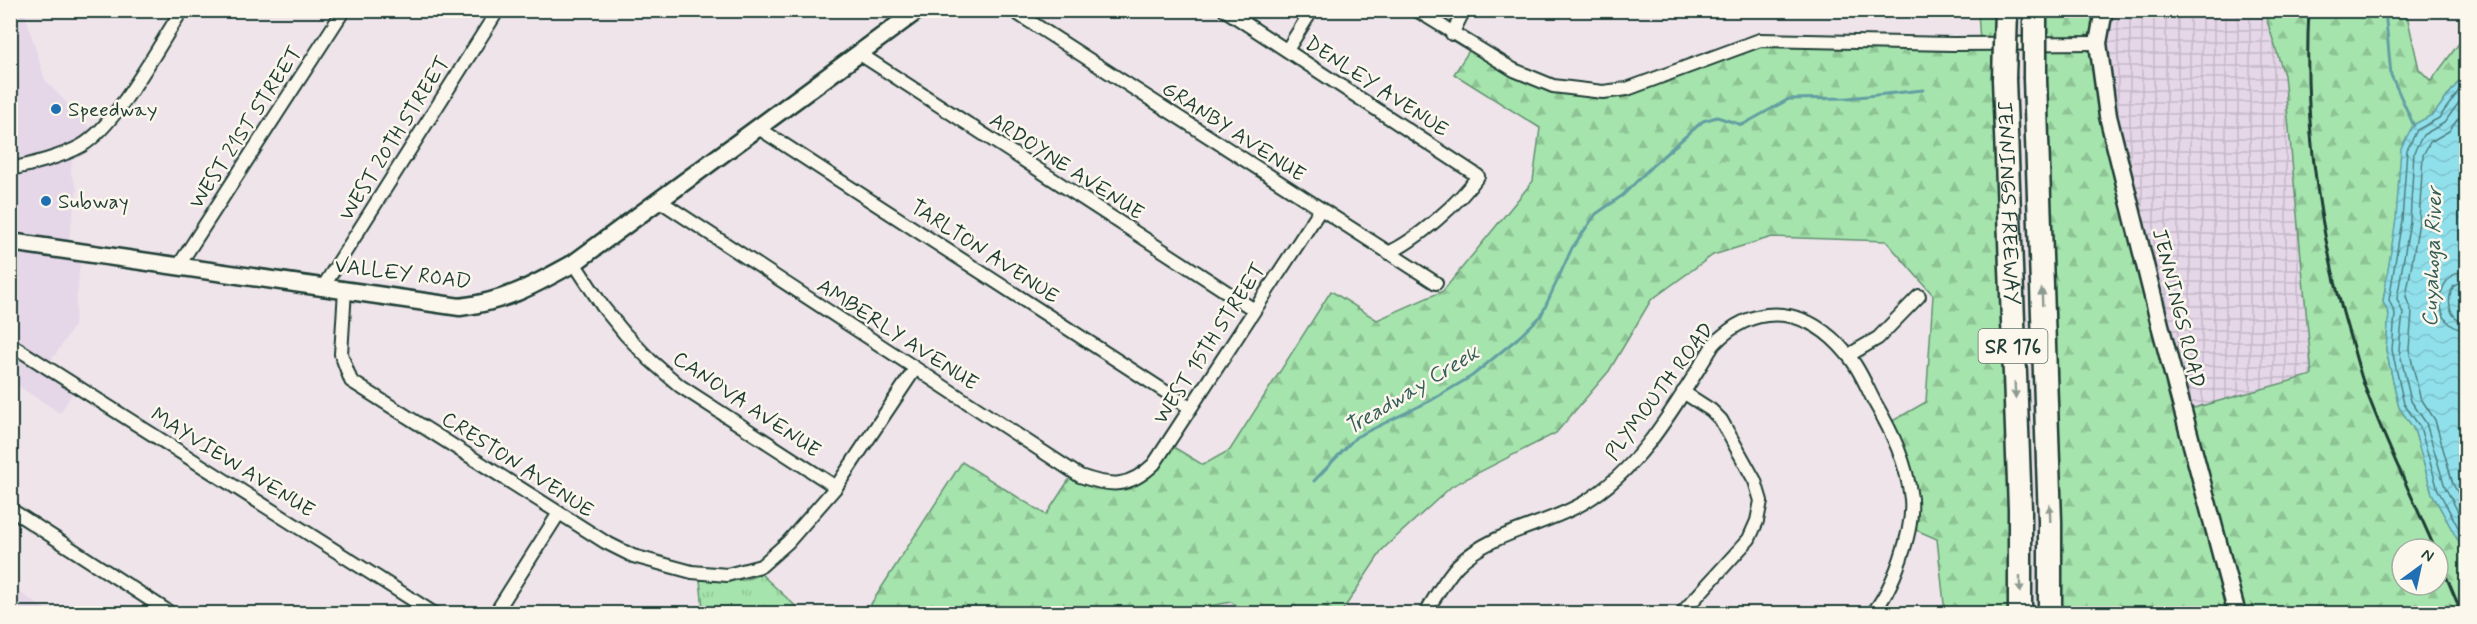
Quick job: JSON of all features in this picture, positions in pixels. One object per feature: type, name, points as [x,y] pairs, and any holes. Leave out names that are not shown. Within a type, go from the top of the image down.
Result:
[{"type":"highway","name":"JENNINGS FREEWAY","points":[[2006,10],[2004,79],[2020,519],[2020,614]]},
{"type":"highway","name":"JENNINGS FREEWAY","points":[[2035,10],[2035,79],[2050,522],[2050,614]]},
{"type":"street","points":[[10,169],[80,146],[102,129],[115,113],[182,10]]},
{"type":"street","name":"WEST 21ST STREET","points":[[179,265],[344,10]]},
{"type":"street","name":"WEST 20TH STREET","points":[[323,287],[498,10]]},
{"type":"street","name":"VALLEY ROAD","points":[[10,242],[460,307],[486,304],[513,296],[574,263],[760,129],[918,10]]},
{"type":"street","name":"GRANBY AVENUE","points":[[1012,10],[1436,283]]},
{"type":"street","name":"DENLEY AVENUE","points":[[1225,10],[1478,176],[1458,201],[1402,247],[1388,253]]},
{"type":"street","points":[[1287,50],[1312,10]]},
{"type":"street","points":[[1416,10],[1514,70],[1553,86],[1603,92],[1628,90],[1760,40],[1953,44],[2098,43]]},
{"type":"street","points":[[1452,34],[1464,10]]},
{"type":"street","name":"JENNINGS ROAD","points":[[2104,10],[2098,43],[2110,125],[2160,325],[2237,614]]},
{"type":"street","name":"ARDOYNE AVENUE","points":[[860,54],[1253,309]]},
{"type":"street","name":"TARLTON AVENUE","points":[[760,129],[1190,407]]},
{"type":"street","name":"AMBERLY AVENUE","points":[[660,201],[1080,476],[1101,483],[1120,484]]},
{"type":"street","name":"WEST 15TH STREET","points":[[1120,484],[1143,474],[1154,464],[1253,309],[1320,210]]},
{"type":"street","name":"CANOVA AVENUE","points":[[574,263],[603,307],[625,334],[672,380],[836,487]]},
{"type":"street","name":"CRESTON AVENUE","points":[[345,290],[341,354],[351,381],[605,542],[633,556],[692,572],[728,574],[761,566],[788,542],[836,487]]},
{"type":"street","points":[[1849,355],[1878,338],[1919,296]]},
{"type":"street","name":"PLYMOUTH ROAD","points":[[1425,614],[1449,575],[1470,555],[1584,503],[1616,480],[1644,450],[1714,344],[1726,331],[1740,322],[1765,316],[1787,315],[1808,321],[1827,333],[1849,355],[1894,437],[1905,470],[1911,501],[1909,527],[1891,586],[1872,614]]},
{"type":"street","name":"MAYVIEW AVENUE","points":[[10,344],[435,614]]},
{"type":"street","points":[[836,487],[915,369]]},
{"type":"street","points":[[1681,614],[1749,539],[1757,521],[1761,501],[1755,481],[1721,420],[1711,410],[1683,392]]},
{"type":"street","points":[[10,509],[172,614]]},
{"type":"street","points":[[495,614],[559,513]]},
{"type":"shaded area","points":[[10,11],[24,11],[45,80],[95,134],[72,150],[71,174],[77,189],[67,249],[81,251],[74,326],[47,367],[77,386],[60,413],[11,381]]},
{"type":"shaded area","points":[[2104,11],[2264,11],[2284,75],[2312,375],[2183,412],[2108,116]]},
{"type":"shaded area","points":[[11,587],[51,613],[11,613]]},
{"type":"green space","points":[[1978,11],[2006,11],[2020,613],[1945,613],[1937,539],[1909,527],[1911,501],[1887,424],[1926,402],[1933,295],[1886,241],[1772,237],[1713,255],[1651,300],[1609,371],[1556,433],[1452,486],[1383,549],[1341,613],[1249,613],[1231,602],[1169,614],[873,614],[871,604],[962,462],[1046,515],[1074,472],[1101,483],[1143,474],[1167,443],[1203,465],[1230,450],[1331,291],[1377,320],[1443,291],[1533,181],[1540,128],[1454,74],[1472,46],[1553,86],[1603,92],[1760,40],[1980,43]]},
{"type":"green space","points":[[2035,11],[2104,11],[2098,43],[2183,411],[2312,375],[2284,75],[2264,11],[2406,11],[2419,69],[2431,81],[2466,34],[2466,72],[2434,114],[2413,125],[2383,301],[2389,314],[2386,350],[2399,407],[2414,429],[2432,493],[2466,555],[2466,613],[2050,613]]},
{"type":"green space","points":[[761,574],[803,613],[702,613],[700,580],[745,580]]},
{"type":"water","name":"Cuyahoga River","points":[[2466,72],[2466,276],[2463,299],[2466,338],[2466,555],[2432,493],[2414,429],[2399,407],[2386,350],[2389,314],[2383,302],[2396,219],[2401,148],[2413,125],[2434,114]]},
{"type":"waterway","points":[[2385,10],[2391,75],[2414,126]]},
{"type":"waterway","name":"Treadway Creek","points":[[1314,481],[1356,437],[1430,401],[1472,376],[1519,337],[1541,316],[1572,248],[1596,214],[1623,195],[1703,121],[1717,117],[1742,125],[1789,99],[1848,98],[1923,90]]},
{"type":"railway","points":[[2309,10],[2308,93],[2315,174],[2338,294],[2366,390],[2430,537]]},
{"type":"railway","points":[[2450,586],[2462,614]]},
{"type":"place","name":"Speedway","points":[[56,109]]},
{"type":"place","name":"Subway","points":[[46,201]]}]
